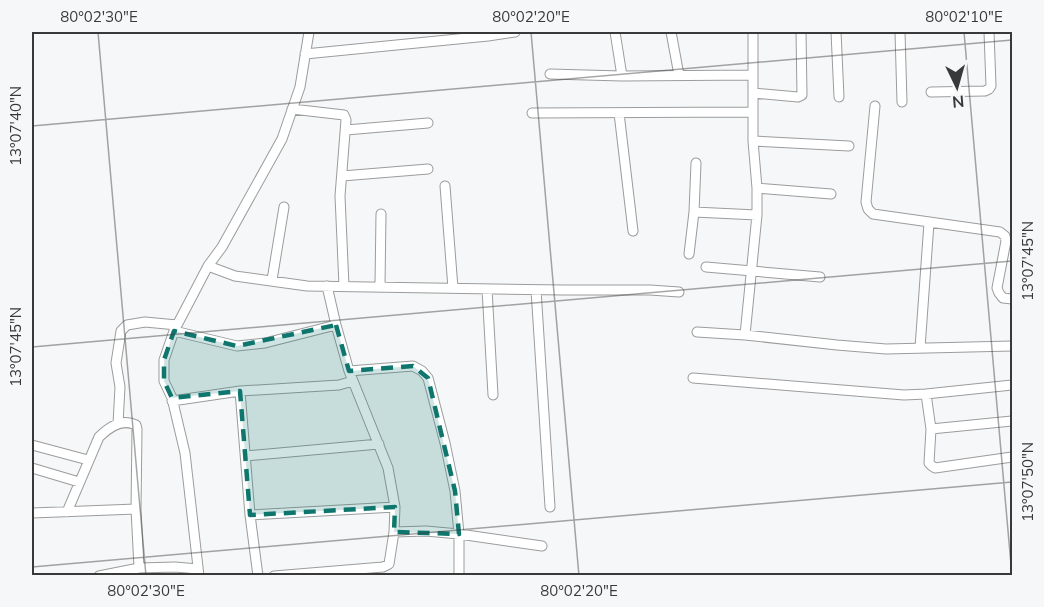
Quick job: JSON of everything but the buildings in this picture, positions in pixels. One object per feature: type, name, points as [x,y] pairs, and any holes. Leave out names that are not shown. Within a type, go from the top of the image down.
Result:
[{"type":"street","points":[[99,576],[139,568],[175,567],[199,572],[185,453],[172,400],[164,381],[164,360],[176,328],[208,266],[222,247],[282,139],[300,87],[309,32]]},
{"type":"street","points":[[305,54],[427,37],[488,36],[515,32]]},
{"type":"street","points":[[615,32],[622,76]]},
{"type":"street","points":[[671,32],[679,75]]},
{"type":"street","points":[[745,335],[757,215],[753,141],[753,32]]},
{"type":"street","points":[[753,93],[798,97],[802,95],[801,32]]},
{"type":"street","points":[[836,32],[839,97]]},
{"type":"street","points":[[900,32],[902,102]]},
{"type":"street","points":[[931,92],[989,89],[991,86],[989,32]]},
{"type":"street","points":[[550,74],[753,75]]},
{"type":"street","points":[[875,106],[866,202],[868,209],[873,214],[1000,232],[1005,236],[1006,241],[997,288],[1003,298],[1012,299]]},
{"type":"street","points":[[292,109],[344,115],[346,130],[340,196],[344,286]]},
{"type":"street","points":[[532,113],[753,112]]},
{"type":"street","points":[[619,113],[633,231]]},
{"type":"street","points":[[346,130],[428,123]]},
{"type":"street","points":[[753,141],[849,146]]},
{"type":"street","points":[[689,254],[696,163]]},
{"type":"street","points":[[342,176],[428,169]]},
{"type":"street","points":[[445,186],[453,288]]},
{"type":"street","points":[[757,188],[831,194]]},
{"type":"street","points":[[272,280],[284,207]]},
{"type":"street","points":[[694,212],[757,215]]},
{"type":"street","points":[[380,286],[381,214]]},
{"type":"street","points":[[920,348],[929,223]]},
{"type":"street","points":[[208,266],[235,276],[307,286],[679,292]]},
{"type":"street","points":[[706,267],[820,277]]},
{"type":"street","points":[[274,576],[384,571],[389,564],[396,507],[388,468],[349,371],[327,286]]},
{"type":"street","points":[[487,289],[493,395]]},
{"type":"street","points":[[536,290],[550,507]]},
{"type":"street","points":[[118,424],[120,387],[116,363],[121,331],[127,325],[145,322],[176,328],[217,343],[237,346],[265,343],[336,325]]},
{"type":"street","points":[[697,332],[886,349],[1012,346]]},
{"type":"street","points":[[349,371],[413,366],[428,378],[455,491],[459,534],[459,576]]},
{"type":"street","points":[[693,378],[904,395],[1012,385]]},
{"type":"street","points":[[172,400],[240,391],[339,385],[353,381]]},
{"type":"street","points":[[240,391],[250,515],[258,576]]},
{"type":"street","points":[[926,394],[931,429],[929,463],[932,466],[936,468],[1012,457]]},
{"type":"street","points":[[931,429],[1012,421]]},
{"type":"street","points":[[67,512],[99,437],[108,428],[118,424],[130,422],[136,425],[139,568]]},
{"type":"street","points":[[246,456],[379,444]]},
{"type":"street","points":[[32,445],[88,460]]},
{"type":"street","points":[[32,468],[79,482]]},
{"type":"street","points":[[250,515],[396,507]]},
{"type":"street","points":[[32,513],[136,509]]},
{"type":"street","points":[[394,532],[426,531],[459,534],[542,546]]},
{"type":"highlighted area","points":[[336,325],[349,371],[413,366],[428,378],[455,491],[459,534],[394,532],[395,507],[250,515],[240,391],[172,398],[164,381],[164,360],[174,331],[237,346]]}]
